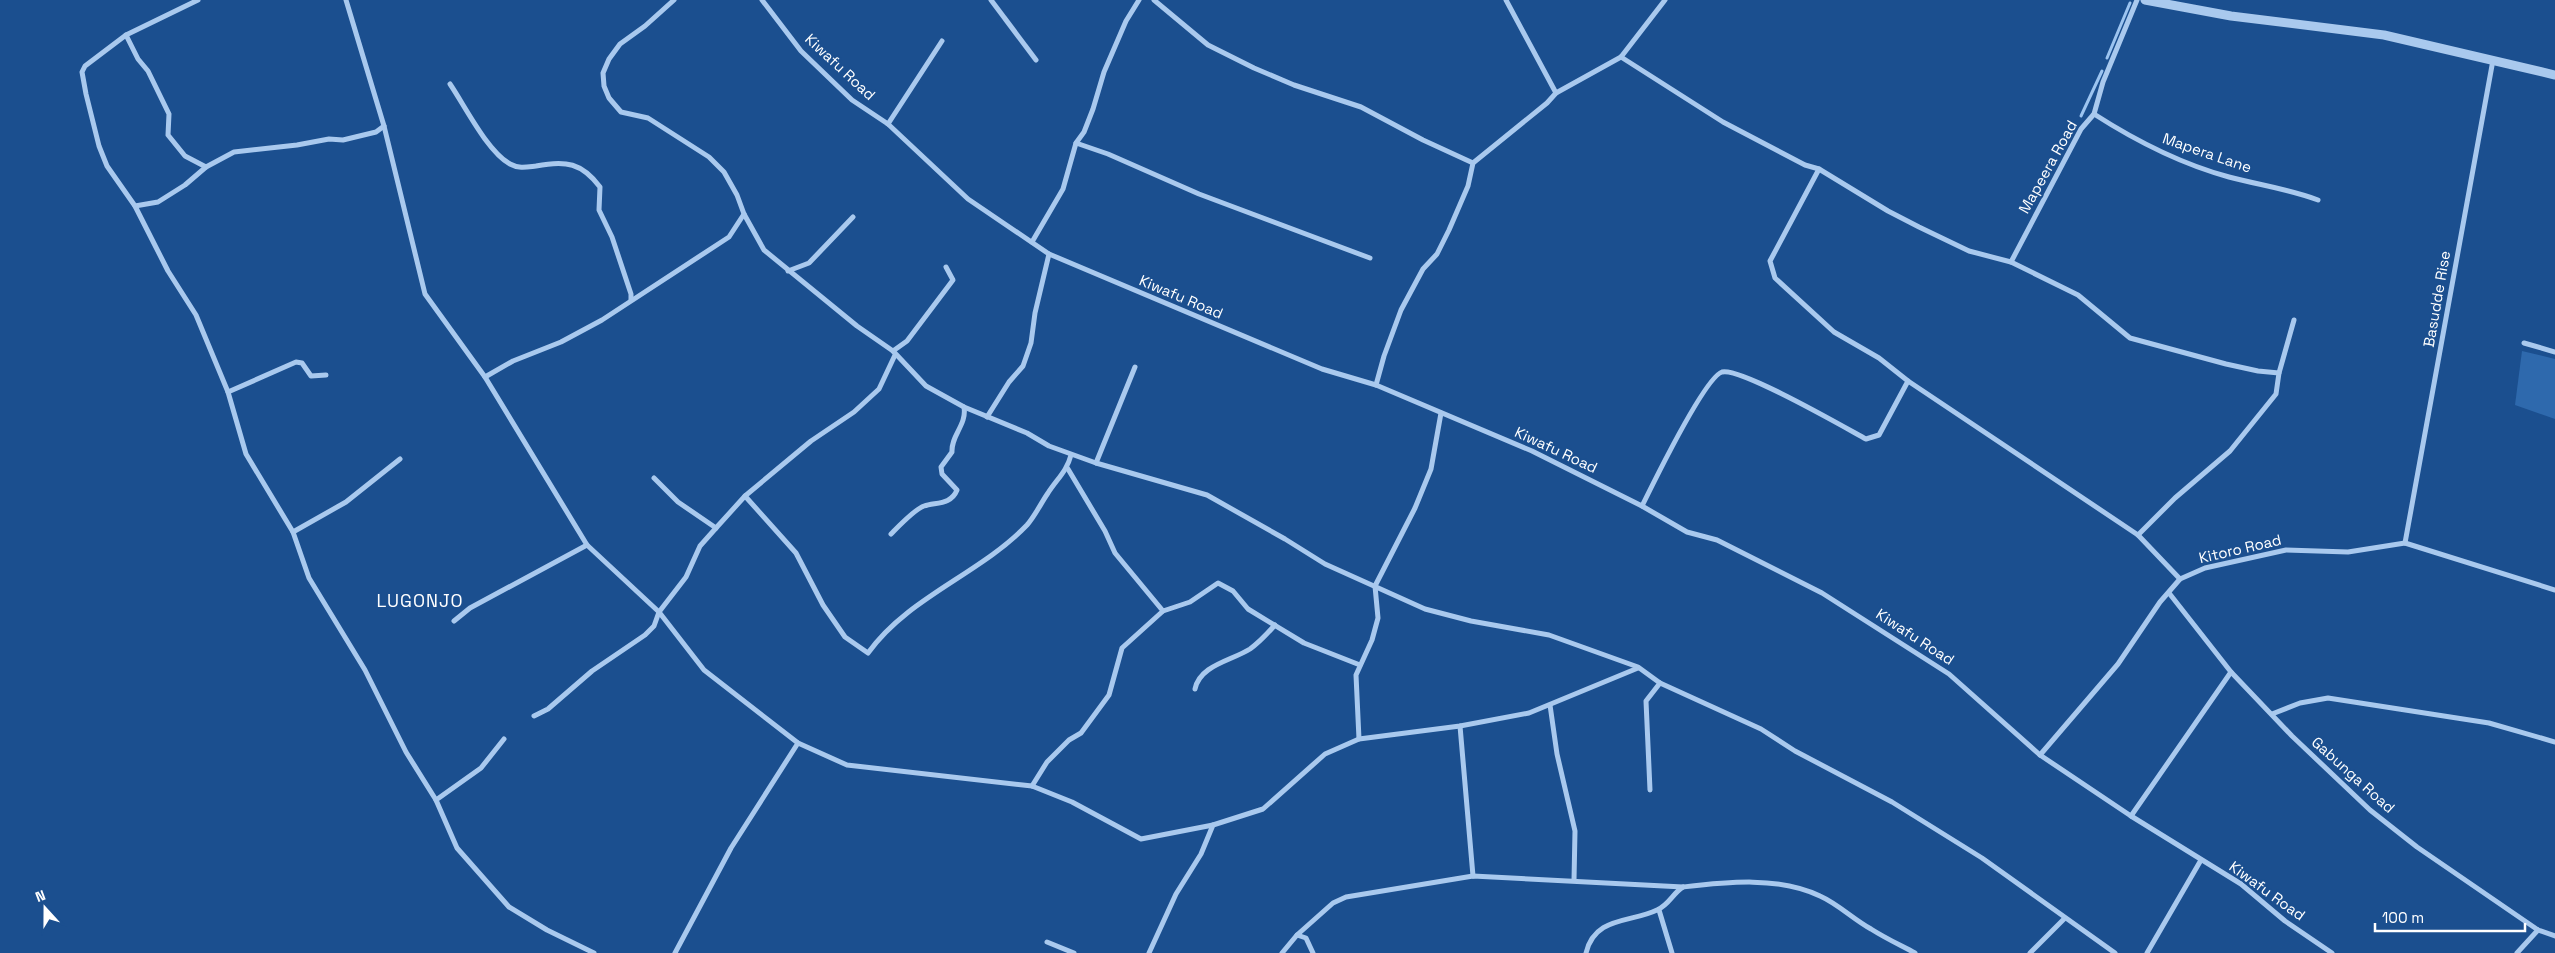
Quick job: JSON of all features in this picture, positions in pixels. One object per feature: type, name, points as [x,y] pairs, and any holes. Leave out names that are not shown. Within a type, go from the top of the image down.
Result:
[{"type":"street","points":[[198,0],[126,35],[85,66],[82,72],[99,146],[107,166],[135,206],[168,271],[206,334],[228,392],[246,454],[293,532],[309,578],[365,670],[406,752],[436,800],[457,848],[509,907],[547,930],[594,953]]},
{"type":"street","points":[[346,0],[384,126],[425,294],[485,377],[587,545],[659,612],[704,670],[798,743],[846,765],[1032,786],[1072,802],[1141,839],[1213,825],[1263,809],[1325,754],[1359,739],[1460,726],[1529,713],[1638,668]]},
{"type":"street","points":[[674,0],[645,26],[620,44],[609,59],[603,73],[604,86],[610,98],[622,112],[648,118],[709,157],[724,172],[764,250],[857,326],[894,353],[926,386],[964,407],[1027,432],[1049,446],[1072,455],[1207,495],[1325,564],[1425,609],[1470,622],[1549,635],[1638,668],[1660,682],[1760,729],[1795,751],[1892,802],[1982,858],[2064,919],[2115,953]]},
{"type":"street","name":"Kiwafu Road","points":[[762,0],[801,51],[852,100],[888,124],[968,199],[1049,254],[1322,369],[1376,385],[1532,451],[1642,506],[1687,532],[1717,540],[1822,593],[1890,633],[1949,674],[2040,755],[2131,816],[2241,884],[2285,921],[2332,953]]},
{"type":"street","points":[[991,0],[1036,60]]},
{"type":"street","points":[[1032,242],[1063,189],[1076,143],[1087,124],[1104,72],[1126,21],[1139,0]]},
{"type":"street","points":[[1154,0],[1208,45],[1294,85],[1360,107],[1423,140],[1473,163]]},
{"type":"street","points":[[1506,0],[1556,93]]},
{"type":"street","points":[[1376,385],[1384,356],[1401,310],[1423,269],[1437,254],[1449,230],[1468,186],[1473,163],[1547,103],[1556,93],[1621,57],[1665,0]]},
{"type":"street","name":"Mapeera Road","points":[[2011,262],[2081,129],[2094,114],[2103,82],[2137,0]]},
{"type":"street","points":[[2145,0],[2231,16],[2384,35],[2555,74]]},
{"type":"street","points":[[126,35],[138,60],[148,71],[169,114],[168,135],[185,156],[206,166]]},
{"type":"street","points":[[888,124],[942,41]]},
{"type":"street","points":[[1621,57],[1723,122],[1805,166],[1819,170],[1888,211],[1969,251],[2011,262],[2078,295],[2130,338],[2226,364],[2258,371],[2279,373]]},
{"type":"street","name":"Basudde Rise","points":[[2405,543],[2493,60]]},
{"type":"street","points":[[450,84],[486,139],[509,164],[520,168],[549,163],[572,164],[590,173],[600,187],[599,210],[619,256],[631,294],[631,300]]},
{"type":"street","name":"Mapera Lane","points":[[2094,114],[2127,136],[2186,162],[2228,176],[2294,192],[2318,200]]},
{"type":"street","points":[[135,206],[158,202],[186,185],[206,166],[234,152],[297,145],[329,139],[343,140],[376,132],[384,126]]},
{"type":"street","points":[[1076,143],[1108,154],[1199,194],[1370,258]]},
{"type":"street","points":[[1819,170],[1770,261],[1771,270],[1779,283],[1834,332],[1879,358],[1908,381],[2138,535],[2180,579]]},
{"type":"street","points":[[485,377],[513,361],[561,342],[631,300],[729,237],[744,214]]},
{"type":"street","points":[[788,271],[809,262],[853,217]]},
{"type":"street","points":[[987,417],[1009,382],[1023,366],[1031,343],[1035,314],[1049,254]]},
{"type":"street","points":[[534,716],[548,709],[592,671],[645,635],[654,626],[659,612],[686,577],[700,546],[745,496],[811,441],[854,412],[879,390],[894,353],[907,342],[953,280],[946,267]]},
{"type":"street","points":[[2138,535],[2175,498],[2230,451],[2276,394],[2279,373],[2294,320]]},
{"type":"street","points":[[2524,344],[2555,352]]},
{"type":"street","points":[[228,392],[296,362],[302,362],[311,376],[326,375]]},
{"type":"street","points":[[1096,463],[1135,367]]},
{"type":"street","points":[[1642,506],[1673,445],[1714,377],[1722,372],[1731,372],[1756,382],[1866,439],[1879,435],[1908,381]]},
{"type":"street","points":[[890,534],[923,506],[944,502],[955,494],[957,490],[942,474],[941,467],[952,452],[951,442],[966,416],[964,407]]},
{"type":"street","points":[[1359,739],[1356,675],[1372,640],[1378,618],[1376,586],[1415,508],[1431,469],[1441,413]]},
{"type":"street","points":[[745,496],[796,553],[823,605],[846,637],[868,653],[880,635],[998,550],[1028,524],[1049,492],[1068,469],[1072,455]]},
{"type":"street","points":[[293,532],[346,502],[400,460]]},
{"type":"street","points":[[1068,469],[1105,531],[1115,553],[1163,611]]},
{"type":"street","points":[[654,478],[678,502],[716,528]]},
{"type":"street","name":"Kitoro Road","points":[[2040,755],[2118,664],[2160,602],[2180,579],[2205,568],[2234,560],[2286,550],[2348,552],[2405,543],[2555,590]]},
{"type":"street","points":[[454,621],[470,608],[587,545]]},
{"type":"street","points":[[1032,786],[1046,762],[1069,740],[1081,733],[1109,695],[1122,648],[1163,611],[1190,602],[1218,583],[1233,591],[1248,609],[1304,643],[1360,665]]},
{"type":"street","name":"Gabunga Road","points":[[2169,593],[2231,672],[2370,810],[2417,847],[2538,930],[2555,936]]},
{"type":"street","points":[[1195,689],[1197,680],[1203,673],[1248,650],[1263,638],[1275,624]]},
{"type":"street","points":[[2131,816],[2231,672]]},
{"type":"street","points":[[1650,790],[1646,701],[1660,682]]},
{"type":"street","points":[[2272,714],[2300,703],[2328,698],[2489,722],[2555,742]]},
{"type":"street","points":[[1550,705],[1558,754],[1575,831],[1574,880]]},
{"type":"street","points":[[1460,726],[1473,876]]},
{"type":"street","points":[[436,800],[481,768],[504,739]]},
{"type":"street","points":[[675,953],[731,848],[798,743]]},
{"type":"street","points":[[1148,953],[1176,894],[1201,854],[1213,825]]},
{"type":"street","points":[[2147,953],[2201,860]]},
{"type":"street","points":[[1282,953],[1297,935],[1333,903],[1346,897],[1473,876],[1684,887],[1753,882],[1795,887],[1819,895],[1871,930],[1915,953]]},
{"type":"street","points":[[1586,953],[1589,942],[1595,933],[1606,926],[1659,910],[1684,887]]},
{"type":"street","points":[[1659,910],[1672,953]]},
{"type":"street","points":[[2030,953],[2064,919]]},
{"type":"street","points":[[2517,953],[2538,930]]},
{"type":"street","points":[[1297,935],[1306,938],[1313,953]]},
{"type":"street","points":[[1046,942],[1074,953]]},
{"type":"shaded area","points":[[2522,351],[2555,359],[2555,419],[2515,405]]},
{"type":"waterway","points":[[2107,58],[2130,3]]},
{"type":"waterway","points":[[2081,116],[2102,71]]},
{"type":"district","name":"LUGONJO","points":[[420,601]]}]
